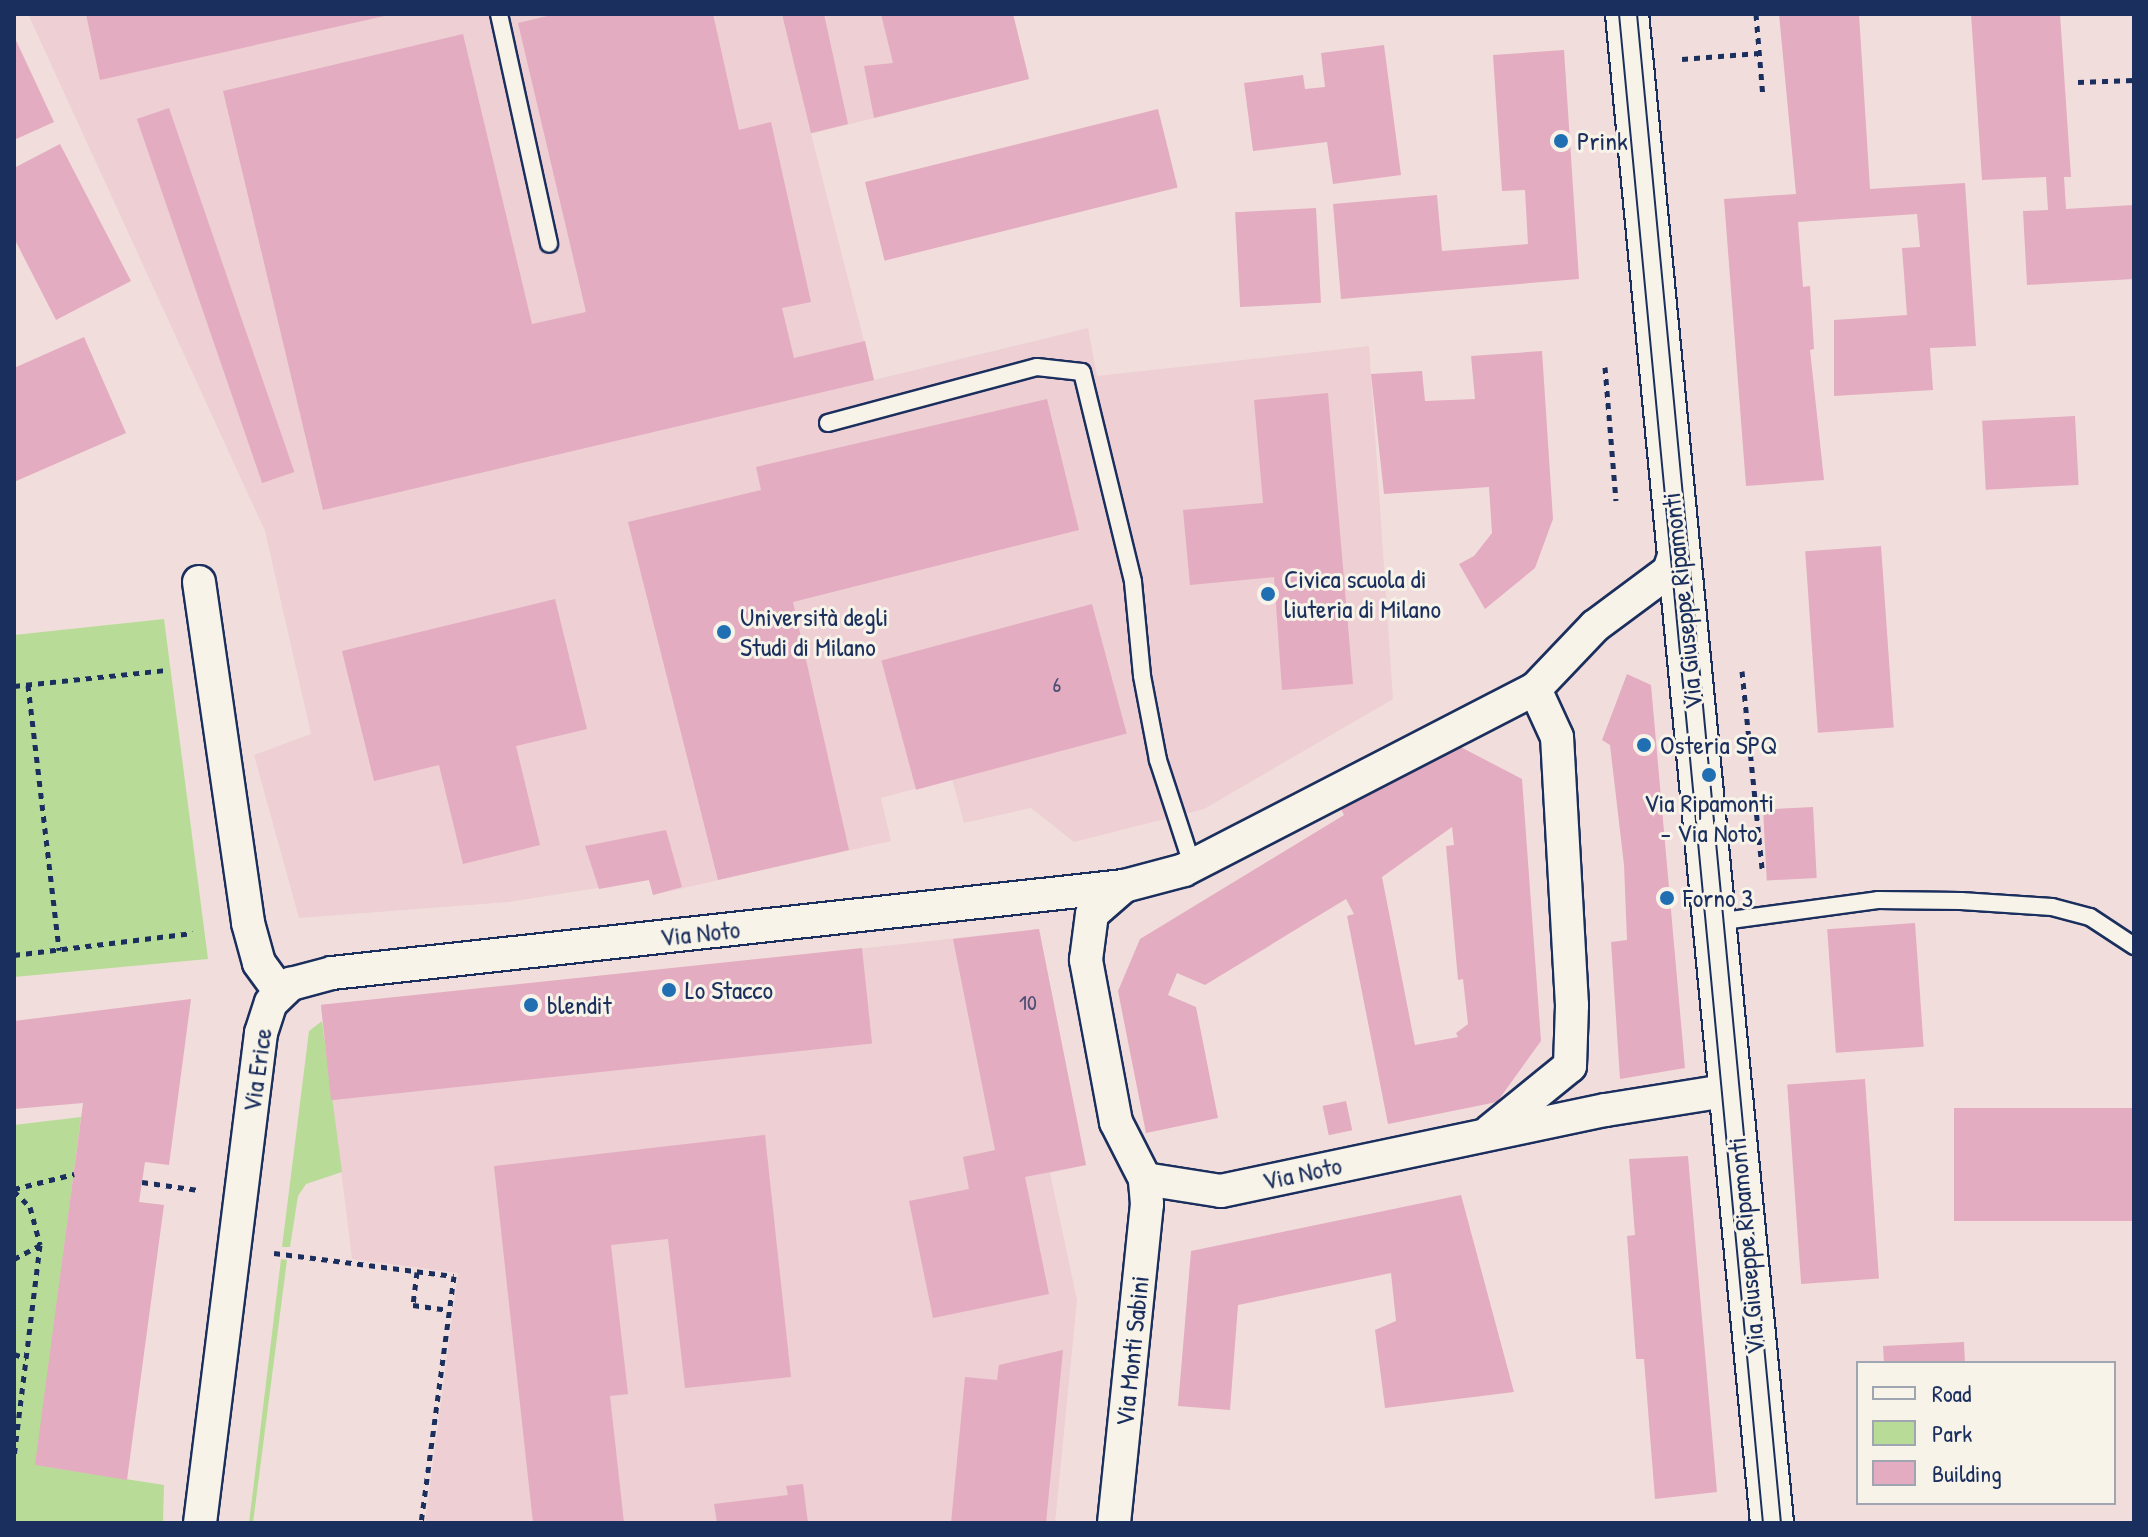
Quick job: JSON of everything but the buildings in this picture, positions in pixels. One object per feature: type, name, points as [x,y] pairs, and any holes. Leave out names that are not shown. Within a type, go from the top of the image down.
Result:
[{"type":"street","name":"Via Giuseppe Ripamonti","points":[[1627,14],[1676,550],[1772,1523]]},
{"type":"street","name":"Via Noto","points":[[280,992],[303,978],[332,973],[1124,886],[1193,867],[1535,689],[1595,626],[1669,571],[1676,550]]},
{"type":"street","name":"Via Erice","points":[[199,582],[252,944],[280,992],[261,1033],[200,1523]]},
{"type":"street","name":"Via Noto","points":[[1487,1134],[1570,1066],[1572,1005],[1557,737],[1535,689]]},
{"type":"street","name":"Via Noto","points":[[1124,886],[1092,914],[1086,960],[1116,1122],[1145,1179],[1221,1191],[1487,1134],[1731,1090]]},
{"type":"street","name":"Via Monti Sabini","points":[[1114,1523],[1147,1204],[1145,1179]]},
{"type":"lane","points":[[499,14],[549,244]]},
{"type":"lane","points":[[828,423],[1037,367],[1082,372],[1133,582],[1142,676],[1158,760],[1193,867]]},
{"type":"lane","points":[[1714,922],[1920,898],[2052,907],[2090,917],[2134,946]]},
{"type":"path","points":[[1756,14],[1763,97]]},
{"type":"path","points":[[1682,59],[1759,53]]},
{"type":"path","points":[[2078,82],[2134,80]]},
{"type":"path","points":[[1605,367],[1616,501]]},
{"type":"path","points":[[14,686],[165,670]]},
{"type":"path","points":[[1742,671],[1762,869]]},
{"type":"path","points":[[28,685],[59,950]]},
{"type":"path","points":[[14,955],[193,933]]},
{"type":"path","points":[[14,1457],[40,1245],[30,1207],[14,1190],[74,1174]]},
{"type":"path","points":[[142,1182],[198,1190]]},
{"type":"path","points":[[14,1259],[40,1245]]},
{"type":"path","points":[[274,1253],[454,1276],[421,1523]]},
{"type":"path","points":[[417,1272],[413,1305],[449,1310]]},
{"type":"path","points":[[14,1354],[26,1358]]},
{"type":"shaded area","points":[[28,14],[1013,14],[1029,79],[811,134],[874,380],[1088,328],[1097,376],[1369,346],[1393,699],[1204,809],[1074,842],[1031,808],[964,823],[952,779],[881,798],[891,841],[653,895],[649,880],[509,902],[299,918],[254,755],[311,734],[265,531]]},
{"type":"shaded area","points":[[1039,929],[1086,1165],[1050,1173],[1077,1300],[1055,1523],[425,1523],[458,1273],[352,1259],[321,1008]]},
{"type":"green space","points":[[164,619],[208,959],[14,977],[14,635]]},
{"type":"green space","points":[[322,1021],[342,1172],[306,1184],[298,1196],[290,1247],[282,1247],[309,1031]]},
{"type":"green space","points":[[81,1117],[36,1465],[164,1485],[163,1523],[14,1523],[14,1125]]},
{"type":"green space","points":[[281,1259],[287,1260],[253,1523],[249,1523]]},
{"type":"tram line","points":[[1619,14],[1763,1523]]},
{"type":"tram line","points":[[1637,14],[1781,1523]]},
{"type":"place","name":"Prink","points":[[1561,141]]},
{"type":"place","name":"Civica scuola di liuteria di Milano","points":[[1268,594]]},
{"type":"place","name":"Università degli Studi di Milano","points":[[724,632]]},
{"type":"place","name":"Osteria SPQ","points":[[1644,745]]},
{"type":"place","name":"Via Ripamonti - Via Noto","points":[[1709,775]]},
{"type":"place","name":"Forno 3","points":[[1667,898]]},
{"type":"place","name":"Lo Stacco","points":[[669,990]]},
{"type":"place","name":"blendit","points":[[531,1005]]}]
